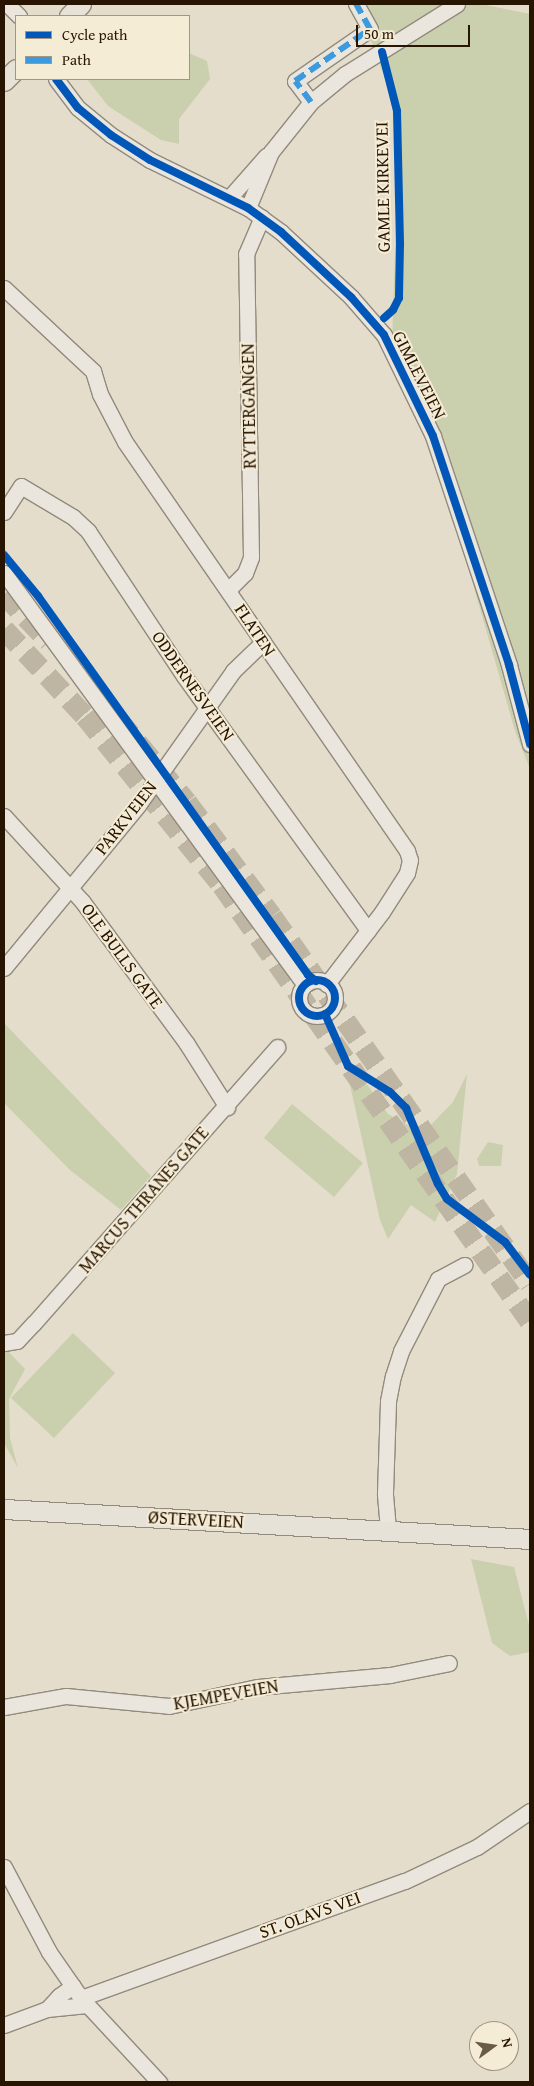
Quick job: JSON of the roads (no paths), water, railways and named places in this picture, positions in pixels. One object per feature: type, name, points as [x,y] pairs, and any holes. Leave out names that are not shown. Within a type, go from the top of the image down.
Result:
[{"type":"main road","points":[[70,15],[81,4]]},
{"type":"main road","points":[[4,81],[15,70]]},
{"type":"main road","name":"ØSTERVEIEN","points":[[4,1508],[388,1529],[530,1539]]},
{"type":"street","points":[[7,4],[18,15]]},
{"type":"street","points":[[311,102],[295,81],[370,29],[356,4]]},
{"type":"street","points":[[230,197],[271,152],[311,102],[345,74],[457,4]]},
{"type":"street","name":"GIMLEVEIEN","points":[[57,80],[78,108],[111,135],[150,160],[230,197],[262,217],[300,247],[352,297],[384,335],[397,358],[433,436],[506,656],[530,744]]},
{"type":"street","points":[[248,208],[271,152]]},
{"type":"street","name":"RYTTERGANGEN","points":[[228,590],[245,573],[251,557],[246,254],[262,217]]},
{"type":"street","name":"FLATEN","points":[[4,288],[93,371],[100,394],[125,442],[407,851],[410,860],[407,873],[368,930],[327,984]]},
{"type":"street","name":"ODDERNESVEIEN","points":[[4,512],[21,486],[73,517],[88,531],[208,709],[368,930]]},
{"type":"street","points":[[4,573],[305,985]]},
{"type":"street","name":"PARKVEIEN","points":[[4,968],[69,885],[110,841],[156,781],[233,671],[263,642]]},
{"type":"street","name":"OLE BULLS GATE","points":[[4,816],[69,885],[182,1036],[227,1107]]},
{"type":"street","points":[[316,981],[327,984],[333,992],[334,1003],[329,1011],[321,1016],[310,1015],[302,1008],[300,994],[305,985],[316,981]]},
{"type":"street","name":"MARCUS THRANES GATE","points":[[4,1343],[17,1341],[34,1324],[227,1107],[277,1047]]},
{"type":"street","points":[[388,1529],[385,1493],[388,1401],[393,1376],[401,1352],[438,1279],[464,1265]]},
{"type":"street","name":"KJEMPEVEIEN","points":[[4,1707],[66,1696],[169,1706],[258,1687],[390,1675],[449,1663]]},
{"type":"street","name":"ST. OLAVS VEI","points":[[4,2025],[80,1996],[406,1881],[477,1847],[530,1811]]},
{"type":"street","points":[[4,1867],[22,1905],[80,1996],[159,2082]]},
{"type":"street","name":"ST. OLAVS VEI","points":[[47,2010],[59,1996],[80,1996]]},
{"type":"tunnel","points":[[4,594],[49,641]]},
{"type":"tunnel","points":[[4,629],[85,716],[222,885],[530,1321]]},
{"type":"tunnel","points":[[117,718],[187,802],[272,916],[530,1283]]}]
